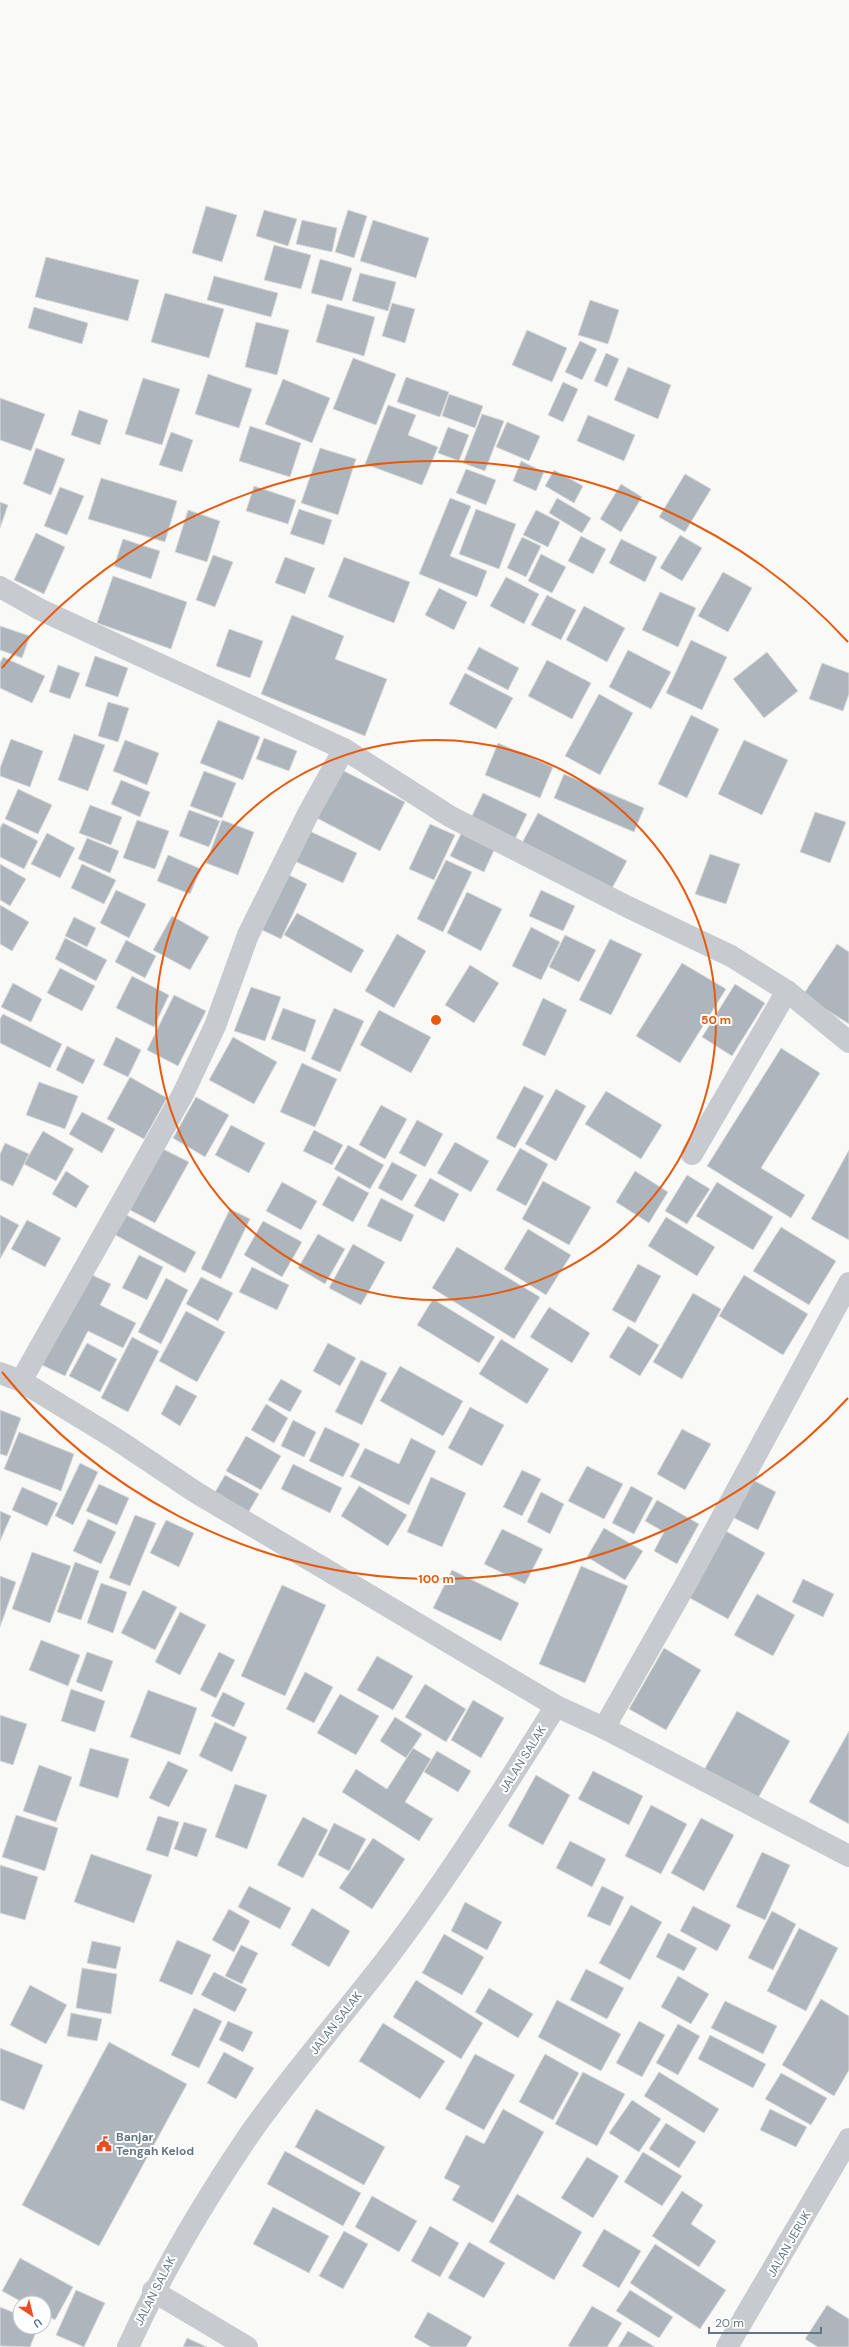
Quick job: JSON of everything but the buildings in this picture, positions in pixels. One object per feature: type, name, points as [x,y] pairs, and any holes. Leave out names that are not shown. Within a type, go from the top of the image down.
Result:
[{"type":"street","points":[[0,587],[41,610],[344,749],[451,817],[628,907],[731,956],[787,992],[849,1042]]},
{"type":"street","points":[[21,1381],[183,1094],[214,1026],[248,935],[309,812],[344,749]]},
{"type":"street","points":[[692,1154],[787,992]]},
{"type":"street","points":[[604,1728],[691,1575],[849,1283]]},
{"type":"street","points":[[0,1373],[21,1381],[116,1439],[204,1497],[556,1706],[604,1728],[849,1856]]},
{"type":"street","name":"JALAN SALAK","points":[[128,2347],[153,2291],[191,2223],[250,2134],[386,1959],[487,1815],[556,1706]]},
{"type":"street","name":"JALAN JERUK","points":[[727,2347],[849,2139]]},
{"type":"street","points":[[153,2291],[247,2347]]},
{"type":"place","name":"Banjar Tengah Kelod","points":[[104,2144]]}]
